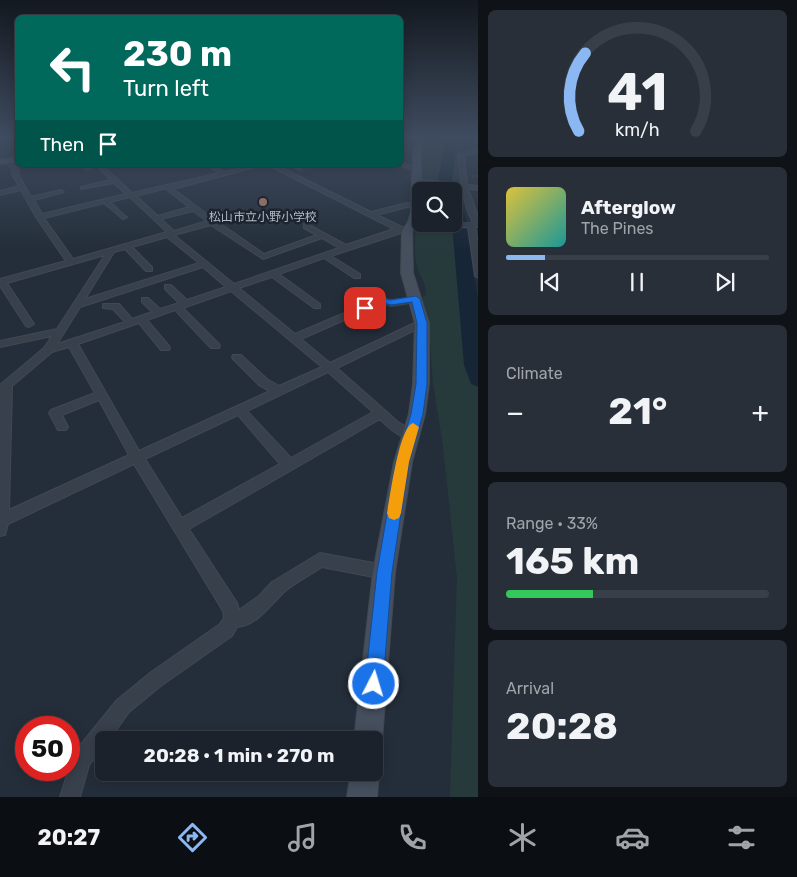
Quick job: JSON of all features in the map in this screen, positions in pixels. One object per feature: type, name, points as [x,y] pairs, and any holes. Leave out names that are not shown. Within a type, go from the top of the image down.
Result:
[{"type":"main road","points":[[419,182],[420,177]]},
{"type":"main road","points":[[369,731],[384,572],[403,462],[417,414],[422,384],[422,323],[407,274],[408,229],[412,218]]},
{"type":"main road","points":[[362,797],[363,781]]},
{"type":"street","points":[[16,176],[40,217],[70,261]]},
{"type":"street","points":[[109,176],[157,218],[170,234],[330,368],[394,425],[411,435]]},
{"type":"street","points":[[40,217],[215,176]]},
{"type":"street","points":[[293,176],[370,215],[408,229]]},
{"type":"street","points":[[462,176],[463,186],[473,218],[478,276]]},
{"type":"street","points":[[420,177],[478,188]]},
{"type":"street","points":[[83,188],[114,181]]},
{"type":"street","points":[[0,193],[23,187]]},
{"type":"street","points":[[168,188],[212,222],[264,257],[323,235]]},
{"type":"street","points":[[30,199],[61,192]]},
{"type":"street","points":[[106,202],[123,217]]},
{"type":"street","points":[[370,215],[407,205],[412,206]]},
{"type":"street","points":[[157,218],[195,208]]},
{"type":"street","points":[[29,324],[1,282],[212,222]]},
{"type":"street","points":[[48,350],[324,255],[408,229],[473,225]]},
{"type":"street","points":[[307,226],[345,248]]},
{"type":"street","points":[[127,246],[150,268]]},
{"type":"street","points":[[111,250],[48,350],[4,388],[1,524],[136,456],[330,368],[422,323]]},
{"type":"street","points":[[324,255],[357,276]]},
{"type":"street","points":[[76,305],[205,264]]},
{"type":"street","points":[[272,273],[317,306]]},
{"type":"street","points":[[168,287],[215,346]]},
{"type":"street","points":[[294,338],[383,300],[391,303],[416,299]]},
{"type":"street","points":[[145,300],[158,313]]},
{"type":"street","points":[[106,306],[116,306],[136,321],[165,348]]},
{"type":"street","points":[[0,344],[60,331]]},
{"type":"street","points":[[70,797],[81,760],[123,706],[156,679],[226,630],[232,619],[231,609],[136,456],[72,343]]},
{"type":"street","points":[[237,357],[263,382],[279,391]]},
{"type":"street","points":[[62,427],[55,413],[101,395]]},
{"type":"street","points":[[239,409],[289,465]]},
{"type":"street","points":[[180,527],[381,413]]},
{"type":"street","points":[[232,619],[242,618],[265,602],[278,587],[320,560],[384,572]]},
{"type":"green space","points":[[422,176],[459,176],[459,182],[422,182]]},
{"type":"green space","points":[[462,208],[473,309],[478,318],[478,797],[450,797],[457,578],[443,446],[433,383],[428,315],[422,298],[426,295],[426,290],[416,262],[416,232],[462,232]]},
{"type":"waterway","points":[[445,176],[446,182]]},
{"type":"waterway","points":[[461,232],[475,365],[478,376]]},
{"type":"slow traffic","points":[[394,513],[403,462],[413,427]]},
{"type":"place","name":"松山市立小野小学校","points":[[263,202]]},
{"type":"route","points":[[365,308],[383,300],[391,303],[416,299],[422,323],[422,384],[417,414],[403,462],[384,572],[374,684]]}]
